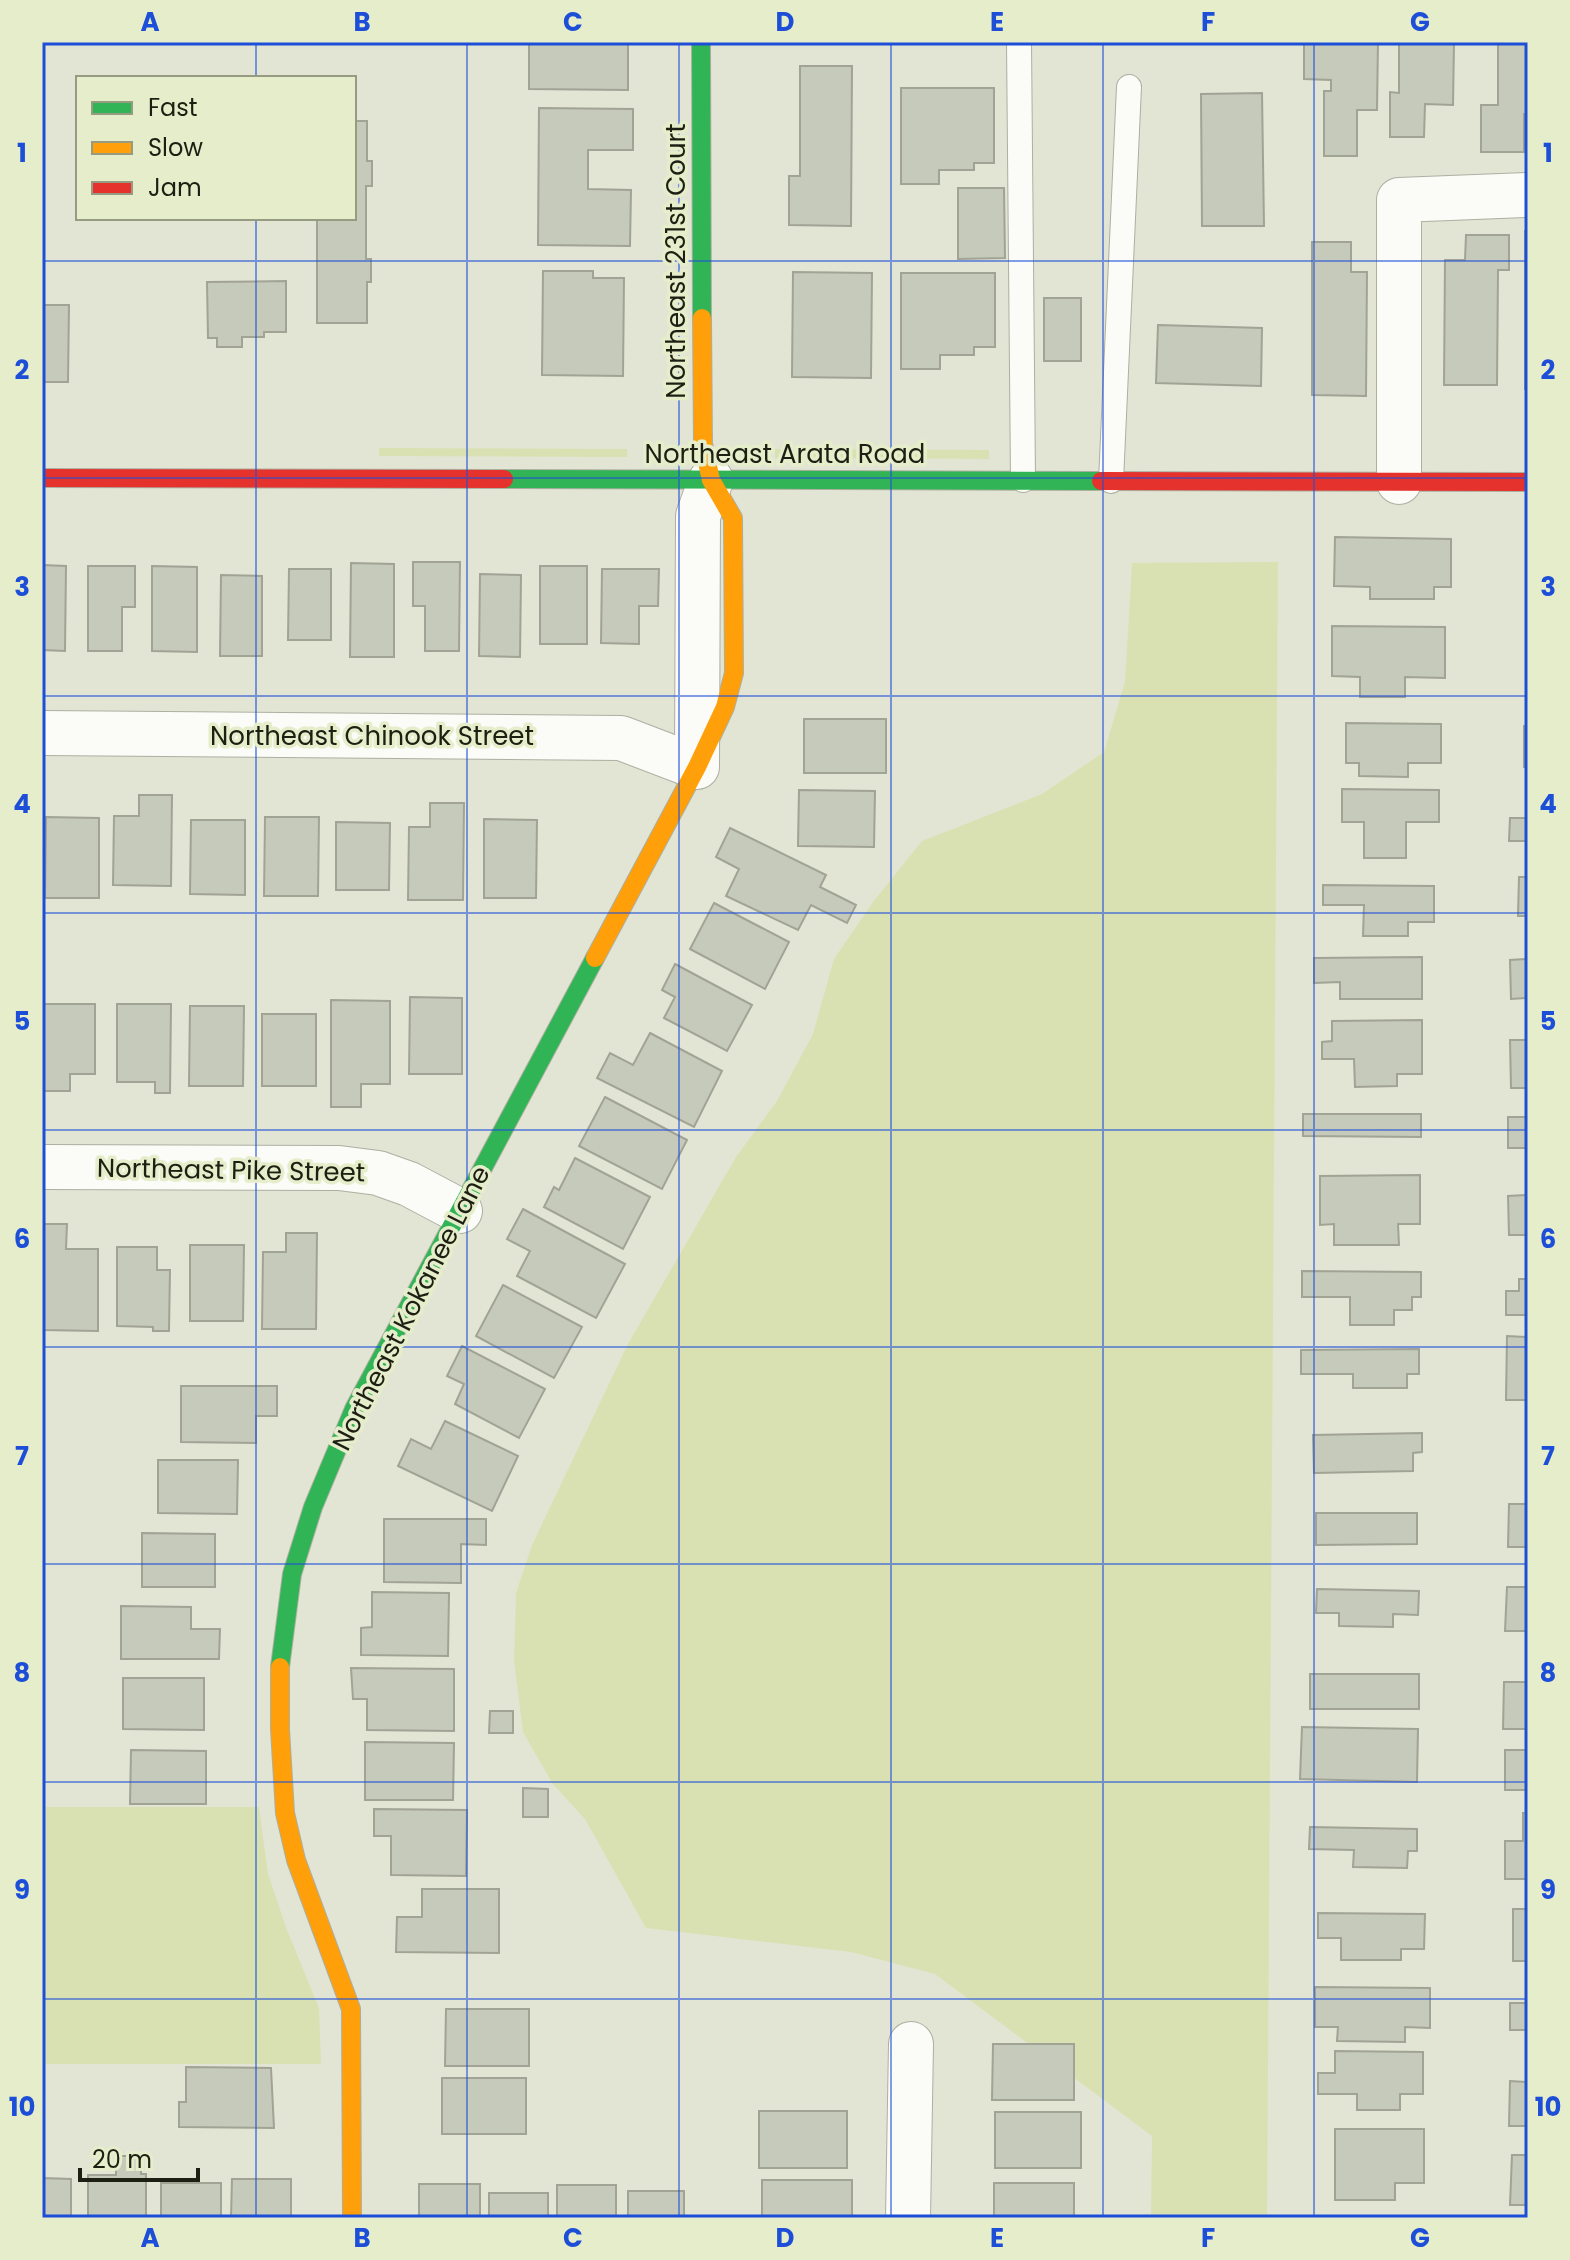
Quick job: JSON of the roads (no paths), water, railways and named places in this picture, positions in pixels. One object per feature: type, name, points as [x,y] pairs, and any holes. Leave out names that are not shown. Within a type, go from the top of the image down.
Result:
[{"type":"street","name":"Northeast 231st Court","points":[[701,42],[703,444],[711,480]]},
{"type":"street","points":[[1399,482],[1399,200],[1528,195]]},
{"type":"street","name":"Northeast Arata Road","points":[[42,478],[1528,482]]},
{"type":"street","name":"Northeast Kokanee Lane","points":[[352,2218],[351,2009],[296,1860],[285,1813],[280,1666],[292,1574],[313,1507],[354,1409],[697,767],[698,516],[711,480]]},
{"type":"street","name":"Northeast Chinook Street","points":[[42,733],[621,738],[697,767]]},
{"type":"street","name":"Northeast Pike Street","points":[[42,1167],[339,1168],[388,1176],[460,1211]]},
{"type":"street","points":[[908,2218],[911,2044]]},
{"type":"lane","points":[[1019,42],[1023,480]]},
{"type":"lane","points":[[1111,481],[1129,87]]}]
